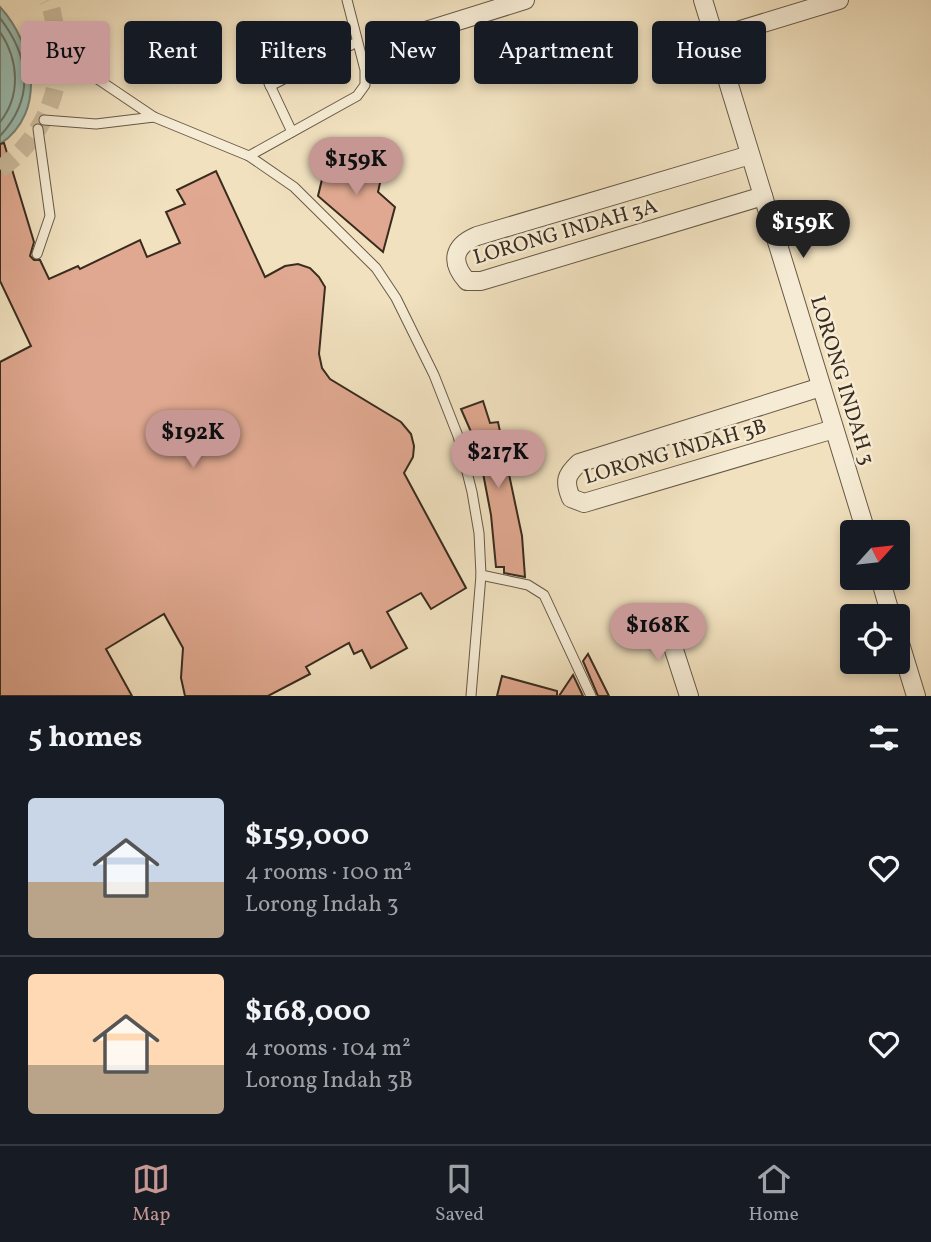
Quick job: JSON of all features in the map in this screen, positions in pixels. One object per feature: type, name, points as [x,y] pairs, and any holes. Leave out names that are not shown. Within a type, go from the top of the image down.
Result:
[{"type":"street","points":[[450,21],[496,4],[526,0]]},
{"type":"street","name":"LORONG INDAH 3","points":[[703,0],[709,21]]},
{"type":"street","points":[[766,22],[839,0]]},
{"type":"street","name":"LORONG INDAH 3","points":[[728,84],[862,520]]},
{"type":"street","name":"LORONG INDAH 3A","points":[[750,155],[477,236],[466,241],[457,250],[458,271],[467,281],[481,281],[763,197]]},
{"type":"street","name":"LORONG INDAH 3B","points":[[821,387],[579,463],[567,474],[566,485],[571,498],[584,503],[834,429]]},
{"type":"street","points":[[664,619],[690,696]]},
{"type":"street","points":[[909,674],[916,696]]},
{"type":"lane","points":[[249,156],[356,96],[365,85],[365,70],[347,0]]},
{"type":"lane","points":[[292,132],[269,82],[357,41]]},
{"type":"lane","points":[[105,84],[154,117],[249,156],[294,187],[376,268],[396,298],[434,375],[458,436],[479,533],[481,575],[471,696]]},
{"type":"lane","points":[[44,120],[96,124],[154,117]]},
{"type":"lane","points":[[37,254],[50,216],[38,129]]},
{"type":"lane","points":[[481,575],[528,585],[544,595],[591,696]]},
{"type":"water","points":[[0,7],[21,40],[21,84],[31,84],[25,114],[15,130],[0,144]]},
{"type":"building","points":[[331,142],[380,183],[378,192],[395,207],[383,252],[318,196]]},
{"type":"building","points":[[4,143],[34,242],[30,256],[34,260],[40,260],[49,279],[78,266],[80,269],[140,240],[147,257],[180,243],[166,212],[185,204],[177,190],[216,171],[265,277],[285,266],[298,264],[310,268],[319,277],[325,287],[319,354],[322,368],[330,379],[401,422],[411,434],[413,457],[404,473],[466,588],[431,609],[421,593],[387,612],[407,648],[371,668],[362,650],[354,654],[349,643],[306,667],[310,674],[268,696],[185,696],[181,678],[183,648],[164,614],[106,649],[132,696],[0,696],[0,362],[31,346],[0,281],[0,144]]},
{"type":"building","points":[[483,401],[490,423],[498,422],[522,536],[525,577],[504,573],[504,567],[496,567],[491,515],[483,473],[476,443],[461,409]]},
{"type":"building","points":[[588,654],[609,696],[598,696],[583,661]]},
{"type":"building","points":[[573,675],[583,696],[559,696]]},
{"type":"building","points":[[502,676],[557,691],[557,696],[497,696]]},
{"type":"tunnel","points":[[0,169],[30,141],[50,106],[58,67],[58,46],[48,0]]}]
